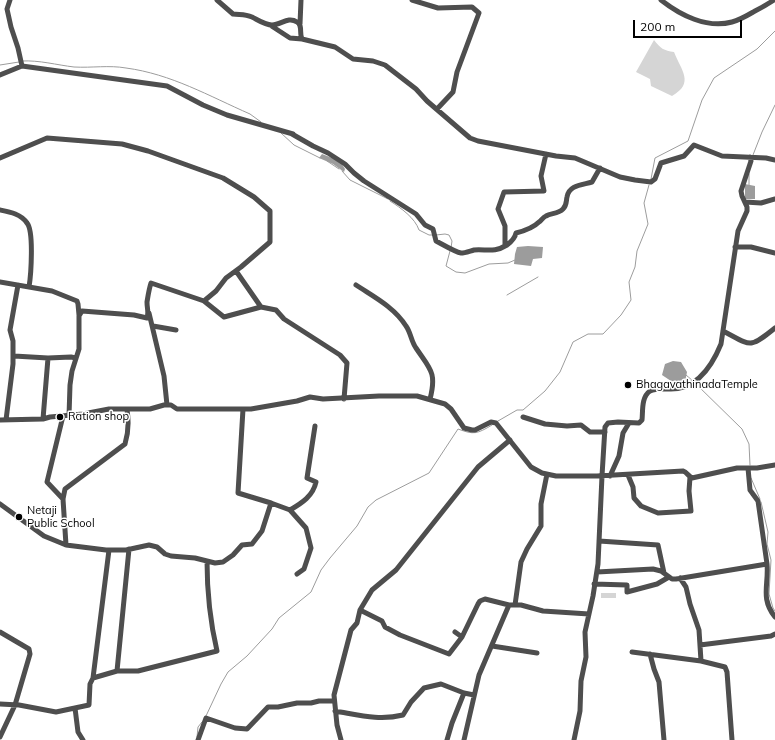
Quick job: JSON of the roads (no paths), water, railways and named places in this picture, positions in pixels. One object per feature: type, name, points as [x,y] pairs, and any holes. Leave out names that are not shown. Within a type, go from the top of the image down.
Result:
[{"type":"street","points":[[10,0],[7,9],[22,66]]},
{"type":"street","points":[[217,0],[233,14],[246,15],[275,25],[289,20],[300,24]]},
{"type":"street","points":[[300,38],[302,0]]},
{"type":"street","points":[[412,0],[438,8],[472,7],[479,13],[457,72],[453,92],[437,109]]},
{"type":"street","points":[[661,0],[672,9],[701,22],[721,24],[733,22],[774,0]]},
{"type":"street","points":[[269,24],[290,38],[300,38],[336,47],[353,58],[385,64],[416,89],[427,101],[470,138],[476,141],[575,158],[620,177],[651,182],[655,179],[661,163],[684,156],[694,145],[722,156],[766,158],[775,160]]},
{"type":"street","points":[[0,75],[22,66],[167,86],[203,105],[227,115],[293,134],[345,164],[364,181],[416,214],[432,229],[436,241],[461,253],[475,250],[499,250],[510,243],[515,237],[516,233],[530,228],[546,216],[557,213],[564,208],[569,190],[575,186],[592,182],[600,168]]},
{"type":"street","points":[[0,158],[46,138],[122,144],[148,151],[223,178],[254,197],[270,211],[270,242],[226,278],[216,291],[204,301]]},
{"type":"street","points":[[505,246],[505,226],[498,210],[504,192],[544,191],[541,176],[546,154]]},
{"type":"street","points":[[574,740],[580,711],[581,681],[586,657],[585,632],[597,572],[606,427],[608,423],[618,422],[636,424],[642,420],[645,397],[651,390],[685,388],[702,375],[714,360],[721,344],[738,231],[747,211],[741,191],[751,161],[750,157]]},
{"type":"street","points":[[744,202],[761,203],[775,198]]},
{"type":"street","points":[[0,210],[20,216],[28,224],[31,245],[29,287]]},
{"type":"street","points":[[735,246],[751,247],[775,253]]},
{"type":"street","points":[[236,271],[261,307]]},
{"type":"street","points":[[0,282],[52,291],[77,301],[78,304],[79,349],[70,385],[66,416],[47,482],[63,499]]},
{"type":"street","points":[[167,405],[164,376],[147,304],[148,292],[151,283],[204,301],[224,316],[261,307],[276,310],[284,319],[340,355],[347,364],[344,399]]},
{"type":"street","points":[[18,285],[10,330],[13,341],[13,364],[3,420],[43,419],[109,409],[150,409],[167,405],[177,409],[242,409],[269,406],[310,397],[320,399],[344,399],[417,396],[445,404],[451,409],[464,428],[476,430],[491,422],[494,422],[531,467],[542,473],[556,476],[610,476],[628,474],[683,471],[686,472],[690,477],[688,491],[691,511],[658,513],[641,506],[634,498],[633,487],[628,474]]},
{"type":"street","points":[[356,285],[383,302],[401,318],[408,328],[412,341],[432,371],[433,388],[430,399]]},
{"type":"street","points":[[79,316],[82,311],[95,311],[134,315],[147,318],[149,313]]},
{"type":"street","points":[[153,326],[176,330]]},
{"type":"street","points":[[723,331],[746,343],[754,343],[775,328]]},
{"type":"street","points":[[14,356],[76,358]]},
{"type":"street","points":[[43,419],[48,358]]},
{"type":"street","points":[[242,409],[238,493],[290,510],[306,528],[311,548],[304,570],[297,574]]},
{"type":"street","points":[[66,545],[63,499],[66,489],[125,444],[130,424],[127,410]]},
{"type":"street","points":[[523,416],[545,424],[567,426],[581,425],[590,432],[605,432]]},
{"type":"street","points":[[610,476],[619,456],[623,433],[628,424]]},
{"type":"street","points":[[290,510],[304,502],[315,488],[316,482],[307,478],[315,426]]},
{"type":"street","points":[[341,740],[337,726],[334,695],[351,630],[357,623],[360,610],[372,590],[396,570],[478,467],[510,440]]},
{"type":"street","points":[[690,477],[737,468],[771,466],[775,464]]},
{"type":"street","points":[[748,468],[750,490],[758,501],[767,564],[768,575],[766,597],[770,611],[775,617]]},
{"type":"street","points":[[515,605],[521,562],[527,548],[540,526],[547,474]]},
{"type":"street","points":[[0,504],[44,536],[66,545],[108,550],[129,549],[149,545],[157,547],[171,556],[195,558],[215,563],[223,562],[233,555],[242,545],[252,544],[262,531],[271,503]]},
{"type":"street","points":[[599,541],[658,545],[666,575]]},
{"type":"street","points":[[117,671],[129,549]]},
{"type":"street","points":[[0,704],[56,712],[89,705],[90,684],[93,678],[108,550]]},
{"type":"street","points":[[93,678],[117,671],[138,671],[217,652],[211,622],[207,583],[207,561]]},
{"type":"street","points":[[597,572],[653,569],[672,579],[767,564]]},
{"type":"street","points":[[594,584],[627,585],[627,592],[656,584],[666,575]]},
{"type":"street","points":[[680,578],[686,587],[699,630],[701,661]]},
{"type":"street","points":[[360,610],[382,621],[385,627],[400,635],[449,654],[462,637],[480,601],[488,599],[509,605],[543,611],[589,614]]},
{"type":"street","points":[[464,740],[479,675],[509,605]]},
{"type":"street","points":[[0,632],[29,649],[30,654],[15,705],[0,737]]},
{"type":"street","points":[[455,632],[462,637]]},
{"type":"street","points":[[700,645],[771,636],[775,634]]},
{"type":"street","points":[[492,646],[537,653]]},
{"type":"street","points":[[632,652],[701,661],[723,666],[726,669],[732,740]]},
{"type":"street","points":[[650,654],[659,682],[664,740]]},
{"type":"street","points":[[336,711],[390,718],[403,715],[424,688],[441,684],[474,694]]},
{"type":"street","points":[[447,740],[464,692]]},
{"type":"street","points":[[198,740],[206,718],[235,728],[247,728],[268,707],[278,708],[297,703],[334,701]]},
{"type":"street","points":[[75,708],[78,732],[83,740]]},
{"type":"waterway","points":[[651,179],[655,158],[688,141],[702,100],[714,78],[757,49],[775,31]]},
{"type":"waterway","points":[[22,61],[74,67],[120,67],[159,75],[190,86],[250,114],[261,122]]},
{"type":"waterway","points":[[0,65],[19,62]]},
{"type":"waterway","points":[[753,155],[775,105]]},
{"type":"waterway","points":[[281,133],[294,145],[320,158]]},
{"type":"waterway","points":[[327,161],[339,169]]},
{"type":"waterway","points":[[342,171],[350,180],[388,199]]},
{"type":"waterway","points":[[749,174],[749,185]]},
{"type":"waterway","points":[[498,421],[517,410],[523,410],[545,391],[560,372],[573,342],[588,334],[603,334],[621,315],[631,300],[629,282],[635,267],[637,251],[648,224],[644,203],[649,185]]},
{"type":"waterway","points":[[390,201],[411,217],[419,230],[429,235],[433,235]]},
{"type":"waterway","points":[[436,235],[449,235],[452,241],[451,248]]},
{"type":"waterway","points":[[450,251],[446,266],[456,272],[465,273],[489,264],[508,263],[515,260]]},
{"type":"waterway","points":[[507,295],[538,277]]},
{"type":"waterway","points":[[686,375],[693,381]]},
{"type":"waterway","points":[[695,383],[742,429],[749,444],[750,465]]},
{"type":"waterway","points":[[206,716],[228,672],[247,656],[272,629],[279,618],[311,592],[321,570],[357,526],[368,507],[376,500],[429,473],[458,429],[475,433],[492,425]]},
{"type":"waterway","points":[[751,478],[760,499]]},
{"type":"waterway","points":[[761,502],[768,532],[767,544],[771,560],[769,594],[775,611]]},
{"type":"waterway","points":[[197,737],[198,727],[202,722]]},
{"type":"place","name":"BhagavathinadaTemple","points":[[628,385]]},
{"type":"place","name":"Ration shop","points":[[60,417]]},
{"type":"place","name":"Netaji Public School","points":[[19,517]]}]
